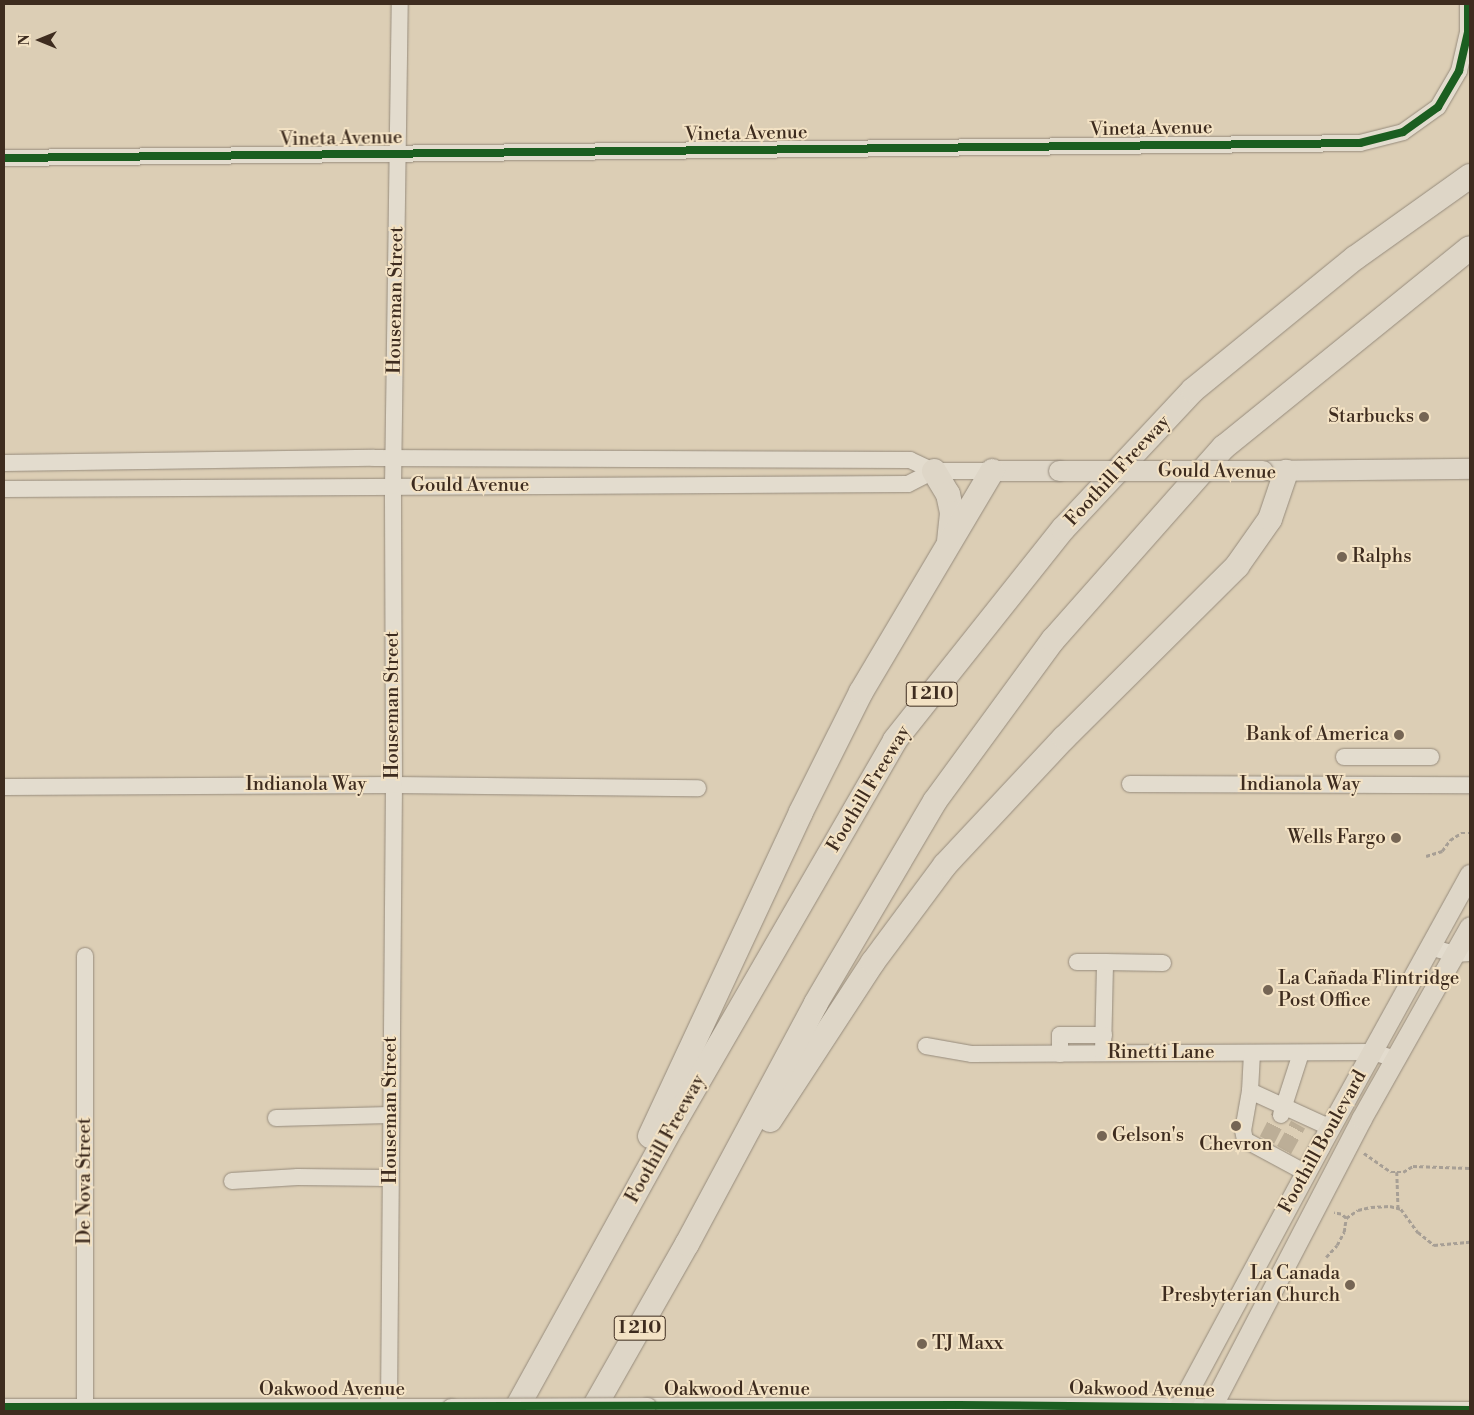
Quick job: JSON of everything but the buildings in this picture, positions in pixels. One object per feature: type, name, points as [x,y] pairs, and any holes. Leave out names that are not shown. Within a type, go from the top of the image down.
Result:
[{"type":"highway","name":"Foothill Freeway","points":[[515,1411],[673,1125],[895,740],[1063,529],[1193,390],[1355,258],[1470,176]]},
{"type":"highway","name":"I 210","points":[[592,1411],[687,1244],[816,1003],[935,800],[1053,640],[1224,447],[1470,248]]},
{"type":"highway","points":[[934,471],[948,494],[952,513],[948,545]]},
{"type":"highway","points":[[554,1342],[801,812],[861,692],[992,471]]},
{"type":"highway","points":[[687,1244],[874,962],[945,865],[1064,738],[1237,566],[1270,519],[1275,472]]},
{"type":"main road","name":"Gould Avenue","points":[[992,471],[1275,472],[1470,469]]},
{"type":"main road","name":"Foothill Boulevard","points":[[1180,1409],[1330,1128],[1470,874]]},
{"type":"main road","name":"Foothill Boulevard","points":[[1211,1409],[1362,1119],[1396,1059],[1463,954],[1470,927]]},
{"type":"street","name":"Houseman Street","points":[[389,1406],[394,785],[393,486],[400,4]]},
{"type":"street","name":"Vineta Avenue","points":[[4,158],[1360,143],[1403,132],[1438,107],[1458,71],[1468,32],[1468,4]]},
{"type":"street","name":"Gould Avenue","points":[[4,463],[394,458],[910,460],[934,471],[992,471]]},
{"type":"street","name":"Gould Avenue","points":[[4,489],[908,484],[934,471]]},
{"type":"street","points":[[1344,757],[1430,756]]},
{"type":"street","name":"Indianola Way","points":[[1130,784],[1470,785]]},
{"type":"street","name":"Indianola Way","points":[[4,787],[394,785],[698,788]]},
{"type":"street","points":[[1430,948],[1463,954]]},
{"type":"street","name":"De Nova Street","points":[[85,956],[85,1407]]},
{"type":"street","points":[[1077,962],[1163,963]]},
{"type":"street","points":[[1103,1053],[1104,962]]},
{"type":"street","points":[[1060,1054],[1060,1036],[1104,1036]]},
{"type":"street","name":"Rinetti Lane","points":[[926,1046],[972,1054],[1372,1052],[1396,1059]]},
{"type":"street","points":[[1252,1052],[1250,1091],[1243,1130],[1245,1140],[1265,1145],[1282,1154],[1306,1173]]},
{"type":"street","points":[[1283,1110],[1301,1052]]},
{"type":"street","points":[[1250,1091],[1301,1120],[1330,1128]]},
{"type":"street","points":[[276,1118],[391,1115]]},
{"type":"street","points":[[232,1181],[298,1177],[390,1178]]},
{"type":"street","name":"Oakwood Avenue","points":[[4,1406],[648,1406],[668,1409],[1470,1410]]},
{"type":"path","points":[[1426,856],[1442,850],[1454,836],[1461,833],[1470,833]]},
{"type":"path","points":[[1363,1152],[1386,1169],[1397,1172],[1403,1172],[1413,1166],[1470,1168]]},
{"type":"path","points":[[1397,1172],[1398,1208]]},
{"type":"path","points":[[1326,1256],[1338,1245],[1344,1232],[1346,1218],[1358,1210],[1371,1207],[1402,1209],[1418,1232],[1434,1245],[1470,1242]]},
{"type":"path","points":[[1331,1212],[1346,1218]]},
{"type":"tunnel","points":[[1267,1140],[1280,1115]]},
{"type":"tunnel","points":[[1284,1150],[1298,1125]]},
{"type":"cycle path","points":[[4,158],[1360,143],[1403,132],[1438,107],[1459,71],[1468,32],[1468,4]]},
{"type":"cycle path","points":[[4,1407],[959,1405],[1470,1410]]},
{"type":"place","name":"Starbucks","points":[[1424,417]]},
{"type":"place","name":"Ralphs","points":[[1342,557]]},
{"type":"place","name":"Bank of America","points":[[1399,735]]},
{"type":"place","name":"Wells Fargo","points":[[1396,838]]},
{"type":"place","name":"La Cañada Flintridge Post Office","points":[[1268,990]]},
{"type":"place","name":"Chevron","points":[[1236,1126]]},
{"type":"place","name":"Gelson's","points":[[1102,1136]]},
{"type":"place","name":"La Canada Presbyterian Church","points":[[1350,1285]]},
{"type":"place","name":"TJ Maxx","points":[[922,1344]]}]
